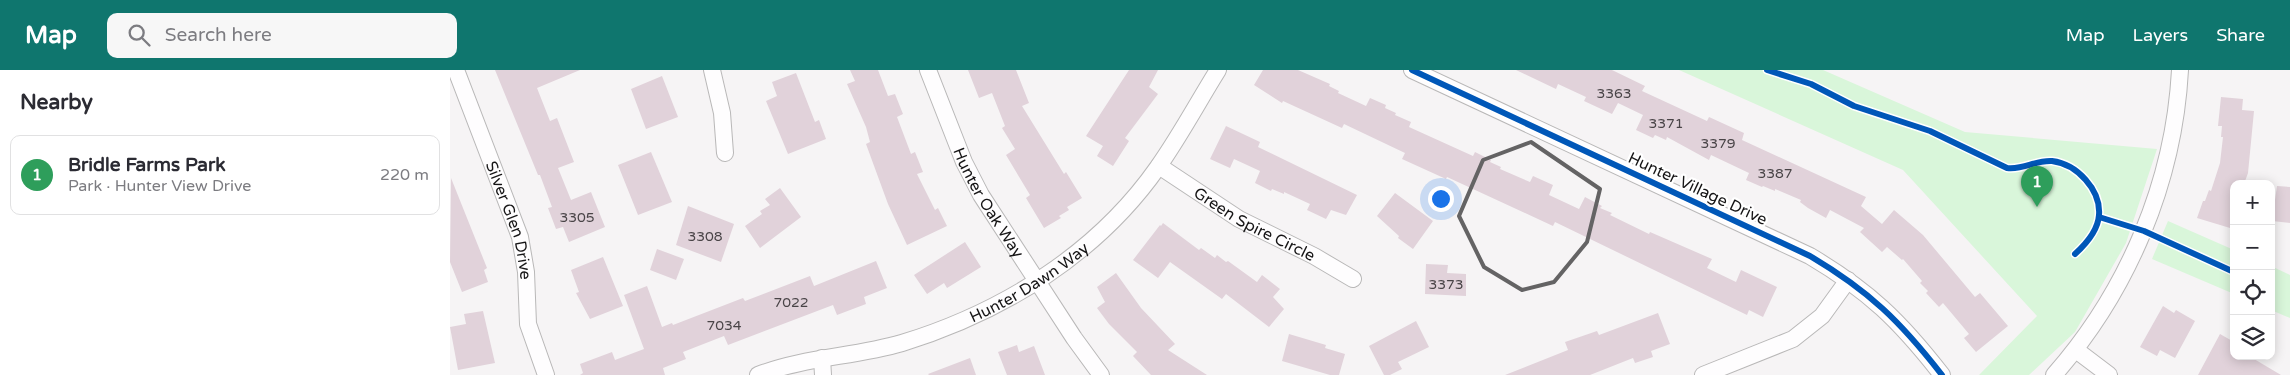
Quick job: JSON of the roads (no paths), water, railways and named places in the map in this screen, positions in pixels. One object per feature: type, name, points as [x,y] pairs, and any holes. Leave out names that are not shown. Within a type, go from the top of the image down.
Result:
[{"type":"street","name":"Silver Glen Drive","points":[[456,70],[520,236],[526,272],[528,324],[546,375]]},
{"type":"street","points":[[712,70],[722,113],[724,153]]},
{"type":"street","name":"Hunter Oak Way","points":[[928,70],[972,178],[1037,282],[1101,375]]},
{"type":"street","name":"Hunter Dawn Way","points":[[758,375],[788,364],[902,343],[990,308],[1037,282],[1074,256],[1100,234],[1130,202],[1159,166],[1218,70]]},
{"type":"street","name":"Hunter Village Drive","points":[[1412,70],[1791,246],[1848,280],[1887,311],[1942,375]]},
{"type":"street","points":[[2054,375],[2076,350],[2113,294],[2144,231],[2168,156],[2180,70]]},
{"type":"street","name":"Green Spire Circle","points":[[1159,166],[1239,219],[1314,256],[1353,279]]},
{"type":"street","points":[[1703,375],[1794,339],[1822,316],[1848,280]]},
{"type":"street","points":[[2076,350],[2109,375]]},
{"type":"street","points":[[822,358],[824,375]]},
{"type":"place","name":"Bridle Farms Park","points":[[2037,207]]}]
